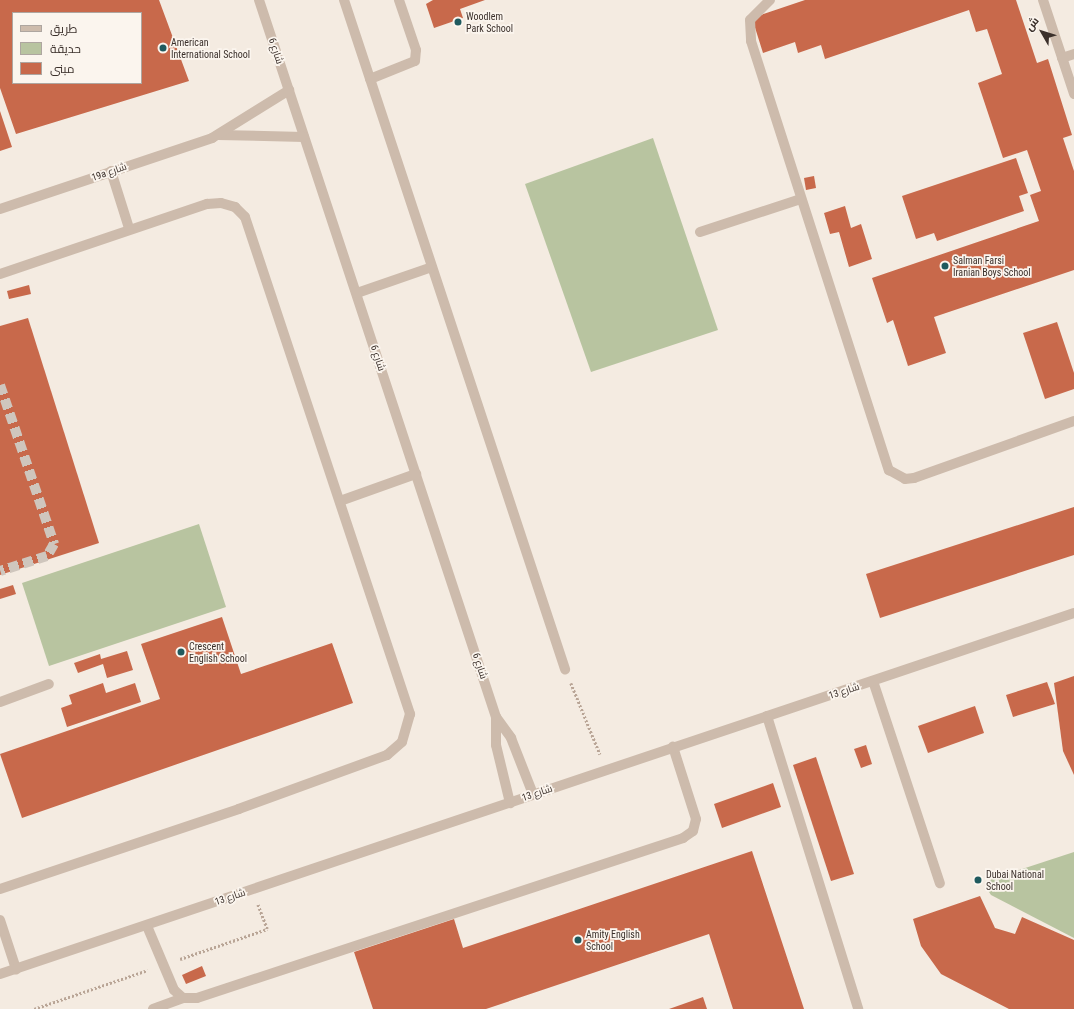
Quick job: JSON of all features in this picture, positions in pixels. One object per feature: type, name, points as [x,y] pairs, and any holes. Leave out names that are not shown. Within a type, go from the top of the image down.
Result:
[{"type":"street","name":"شارع 6","points":[[259,0],[496,717],[511,738],[533,794]]},
{"type":"street","points":[[344,0],[565,670]]},
{"type":"street","points":[[370,79],[415,61],[416,50],[399,0]]},
{"type":"street","points":[[770,0],[750,20],[751,41],[884,461],[896,476],[914,478],[1074,421]]},
{"type":"street","points":[[1043,0],[1074,94]]},
{"type":"street","points":[[1062,58],[1074,54]]},
{"type":"street","name":"19a شارع","points":[[0,209],[218,135],[289,90]]},
{"type":"street","name":"19a شارع","points":[[218,135],[304,137]]},
{"type":"street","points":[[111,171],[129,228]]},
{"type":"street","points":[[700,232],[801,199]]},
{"type":"street","points":[[0,274],[129,228],[207,204],[228,205],[245,217],[408,703],[410,724],[402,742],[387,755],[239,809],[0,889]]},
{"type":"street","points":[[357,293],[432,267]]},
{"type":"street","points":[[340,501],[416,474]]},
{"type":"street","name":"شارع 13","points":[[0,974],[147,926],[533,794],[1074,613]]},
{"type":"street","points":[[873,681],[940,883]]},
{"type":"street","points":[[0,702],[49,684]]},
{"type":"street","points":[[767,716],[858,1009]]},
{"type":"street","name":"شارع 6","points":[[496,717],[496,745],[510,803]]},
{"type":"street","points":[[153,1009],[182,998],[197,998],[689,835],[696,819],[673,747]]},
{"type":"street","points":[[0,920],[16,969]]},
{"type":"street","points":[[147,926],[174,990],[182,998]]},
{"type":"path","points":[[565,670],[607,770]]},
{"type":"green space","points":[[653,138],[718,330],[591,372],[525,184]]},
{"type":"green space","points":[[199,524],[226,607],[49,666],[22,583]]},
{"type":"green space","points":[[1074,852],[1074,938],[991,895],[987,889],[988,883],[992,879]]},
{"type":"building","name":"American International School","points":[[0,0],[159,0],[189,81],[16,134],[0,88]]},
{"type":"building","points":[[433,0],[485,0],[460,9],[463,18],[434,28],[426,4]]},
{"type":"building","points":[[805,0],[1016,0],[1037,63],[1048,59],[1072,135],[1063,138],[1074,171],[1074,270],[934,317],[946,353],[908,366],[893,320],[887,323],[872,278],[1039,221],[1030,195],[1041,191],[1027,150],[1003,158],[978,83],[1002,74],[987,29],[976,32],[969,10],[825,59],[821,45],[798,53],[795,42],[763,53],[752,18]]},
{"type":"building","points":[[0,111],[12,147],[0,151]]},
{"type":"building","points":[[1016,158],[1028,193],[1019,196],[1024,211],[937,241],[934,233],[916,239],[902,196]]},
{"type":"building","points":[[814,176],[816,188],[806,190],[804,178]]},
{"type":"building","points":[[845,206],[851,228],[861,224],[872,259],[849,267],[839,232],[830,234],[824,213]]},
{"type":"building","points":[[29,285],[31,294],[9,299],[7,291]]},
{"type":"building","points":[[28,318],[99,543],[0,575],[0,326]]},
{"type":"building","points":[[1057,322],[1074,373],[1074,389],[1045,399],[1023,333]]},
{"type":"building","points":[[1074,507],[1074,555],[880,618],[866,574]]},
{"type":"building","points":[[13,585],[16,594],[0,599],[0,589]]},
{"type":"building","points":[[222,617],[241,674],[332,643],[353,703],[22,818],[0,754],[160,699],[141,644]]},
{"type":"building","points":[[127,651],[133,670],[107,678],[103,664],[78,673],[74,663],[100,654],[101,659]]},
{"type":"building","points":[[1074,676],[1074,775],[1063,751],[1054,683]]},
{"type":"building","points":[[1047,682],[1055,704],[1013,717],[1006,695]]},
{"type":"building","points":[[103,683],[106,693],[135,683],[141,702],[67,727],[61,708],[72,704],[69,695]]},
{"type":"building","points":[[975,706],[984,733],[928,753],[918,726]]},
{"type":"building","points":[[866,745],[872,764],[861,768],[854,749]]},
{"type":"building","points":[[816,757],[854,874],[831,881],[793,765]]},
{"type":"building","points":[[773,783],[781,807],[722,828],[714,804]]},
{"type":"building","points":[[752,851],[804,1009],[733,1009],[709,934],[486,1009],[373,1009],[354,952],[454,919],[463,948]]},
{"type":"building","points":[[980,896],[995,928],[1015,934],[1022,917],[1074,940],[1074,1009],[1009,1009],[941,974],[921,946],[913,919]]},
{"type":"building","points":[[202,966],[206,976],[186,984],[182,975]]},
{"type":"building","points":[[703,997],[707,1009],[669,1009]]},
{"type":"tunnel","points":[[0,385],[54,544],[47,556],[0,571]]},
{"type":"place","name":"Woodlem Park School","points":[[458,22]]},
{"type":"place","name":"American International School","points":[[163,48]]},
{"type":"place","name":"Salman Farsi Iranian Boys School","points":[[945,266]]},
{"type":"place","name":"Crescent English School","points":[[181,652]]},
{"type":"place","name":"Dubai National School","points":[[978,880]]},
{"type":"place","name":"Amity English School","points":[[578,940]]}]
